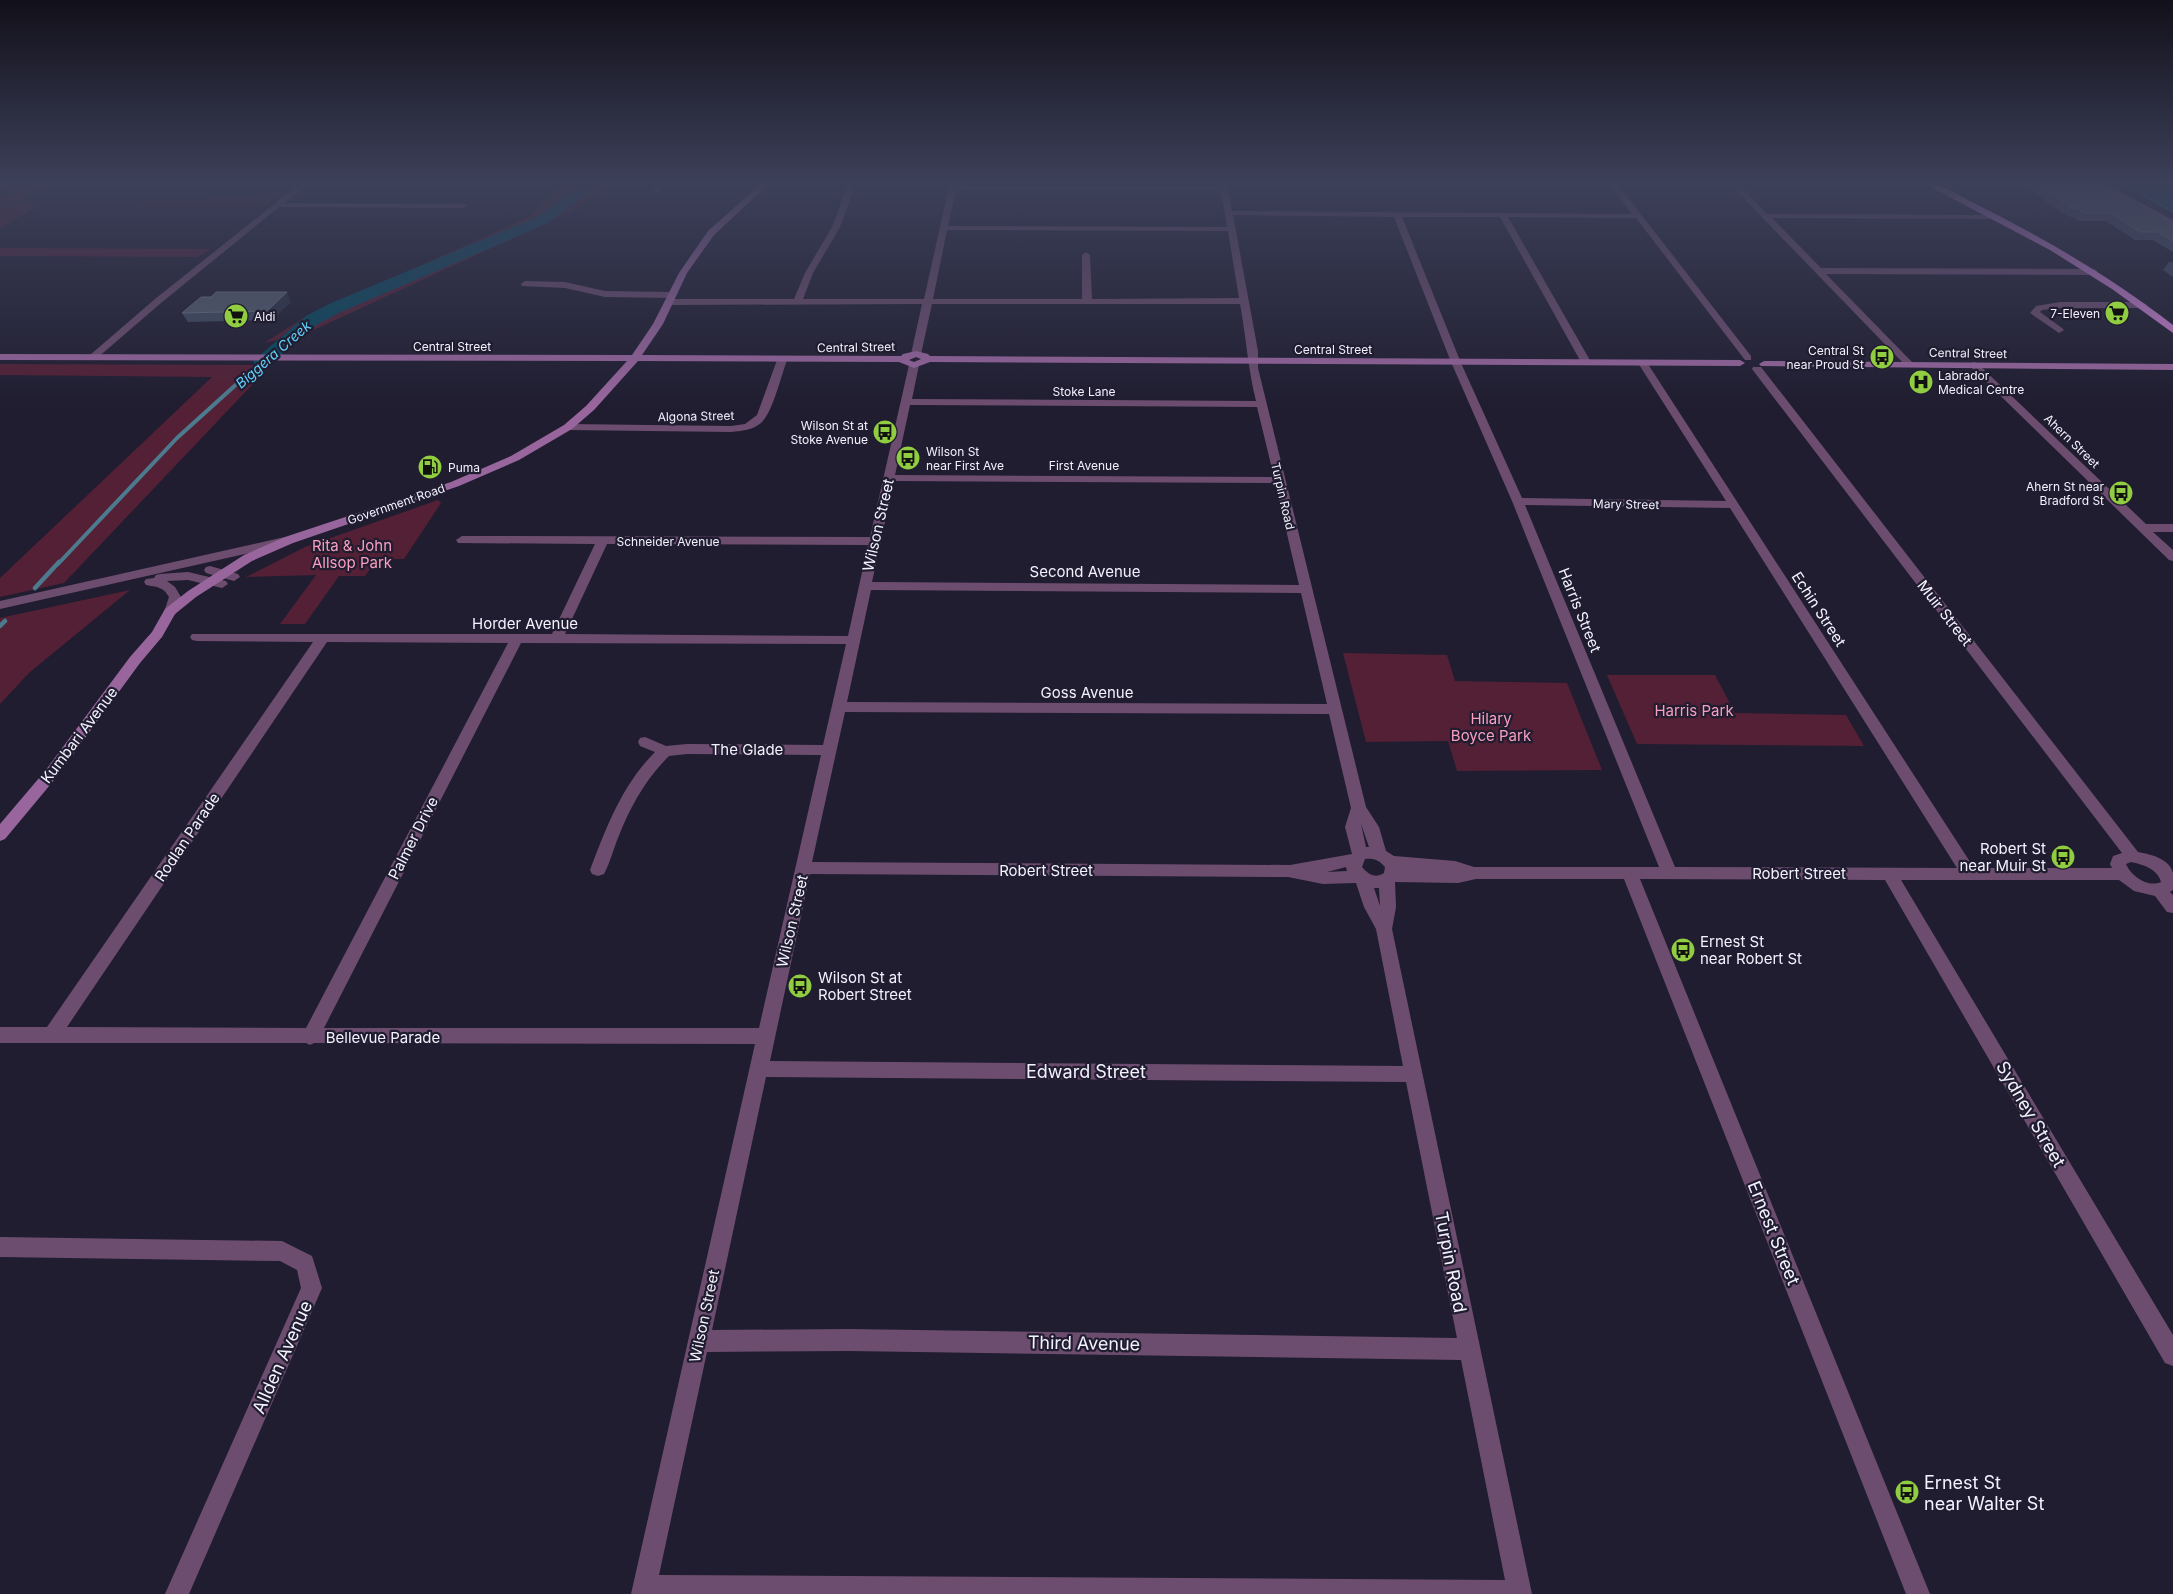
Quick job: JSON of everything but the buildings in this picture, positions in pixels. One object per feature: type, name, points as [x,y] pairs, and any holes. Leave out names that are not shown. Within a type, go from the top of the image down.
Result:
[{"type":"highway","points":[[2067,256],[2094,272],[2142,305],[2173,330]]},
{"type":"highway","points":[[2078,256],[2173,318]]},
{"type":"main road","name":"Government Road","points":[[223,579],[248,558],[289,540],[342,524],[488,470],[536,447],[568,427],[590,408],[635,359],[648,341],[683,273],[695,256]]},
{"type":"main road","name":"Central Street","points":[[0,357],[1643,363],[1744,361],[1746,367],[1909,364],[2173,366]]},
{"type":"main road","name":"Government Road","points":[[223,579],[342,524]]},
{"type":"main road","name":"Kumbari Avenue","points":[[0,835],[50,775],[157,634],[170,612],[223,579]]},
{"type":"main road","name":"Kumbari Avenue","points":[[157,634],[223,579]]},
{"type":"street","points":[[93,357],[213,256]]},
{"type":"street","points":[[798,301],[809,273],[819,256]]},
{"type":"street","name":"Wilson Street","points":[[644,1591],[938,256]]},
{"type":"street","points":[[1086,256],[1087,300]]},
{"type":"street","name":"Turpin Road","points":[[1235,256],[1253,352],[1252,361],[1305,589],[1359,808],[1371,827],[1387,868],[1388,907],[1384,929]]},
{"type":"street","name":"Harris Street","points":[[1414,256],[1456,362],[1518,501],[1670,872]]},
{"type":"street","points":[[1526,256],[1586,362]]},
{"type":"street","points":[[1668,256],[1744,361]]},
{"type":"street","points":[[1804,256],[1909,364]]},
{"type":"street","points":[[1818,271],[2094,272]]},
{"type":"street","points":[[526,284],[565,285],[605,294],[670,298],[798,301],[1243,301]]},
{"type":"street","points":[[2059,330],[2035,313],[2039,308],[2060,305],[2142,305]]},
{"type":"street","name":"Algona Street","points":[[568,427],[731,429],[748,426],[757,421],[762,415],[782,360]]},
{"type":"street","name":"Echin Street","points":[[1643,363],[1968,873]]},
{"type":"street","name":"Ahern Street","points":[[1974,365],[2173,557]]},
{"type":"street","name":"Muir Street","points":[[1760,366],[2133,856]]},
{"type":"street","name":"Stoke Lane","points":[[905,402],[1262,404]]},
{"type":"street","name":"First Avenue","points":[[889,478],[1279,480]]},
{"type":"street","name":"Mary Street","points":[[1518,501],[1734,505]]},
{"type":"street","points":[[2143,528],[2173,528]]},
{"type":"street","name":"Government Road","points":[[0,609],[67,598],[125,581],[289,540]]},
{"type":"street","name":"Schneider Avenue","points":[[462,540],[875,541]]},
{"type":"street","points":[[556,640],[602,541]]},
{"type":"street","name":"Government Road","points":[[0,605],[125,581],[171,576],[223,579]]},
{"type":"street","name":"Government Road","points":[[125,581],[160,582],[171,588],[175,597],[170,612]]},
{"type":"street","name":"Second Avenue","points":[[865,586],[1305,589]]},
{"type":"street","name":"Horder Avenue","points":[[197,637],[853,640]]},
{"type":"street","name":"Rodlan Parade","points":[[51,1036],[322,639]]},
{"type":"street","name":"Palmer Drive","points":[[310,1037],[516,639]]},
{"type":"street","name":"Goss Avenue","points":[[838,707],[1335,709]]},
{"type":"street","points":[[598,870],[622,808],[649,768],[665,752],[645,742]]},
{"type":"street","name":"The Glade","points":[[665,752],[687,749],[829,750]]},
{"type":"street","name":"Turpin Road","points":[[1359,808],[1353,827],[1358,857],[1354,869],[1360,877],[1372,907],[1384,929],[1520,1593]]},
{"type":"street","name":"Robert Street","points":[[1288,872],[1358,857],[1366,853],[1387,868],[1458,877],[1476,873],[1629,872],[2122,874]]},
{"type":"street","points":[[2166,880],[2136,884],[2122,874],[2119,868],[2119,860],[2123,857],[2133,856],[2153,863],[2166,880],[2173,907]]},
{"type":"street","name":"Robert Street","points":[[804,868],[1288,872],[1307,876],[1360,877],[1375,883],[1387,868]]},
{"type":"street","name":"Ernest Street","points":[[1629,872],[1918,1594]]},
{"type":"street","name":"Sydney Street","points":[[1889,873],[2173,1355]]},
{"type":"street","name":"Bellevue Parade","points":[[0,1035],[310,1037],[766,1036]]},
{"type":"street","name":"Edward Street","points":[[759,1069],[1413,1074]]},
{"type":"street","name":"Allden Avenue","points":[[0,1247],[282,1251],[306,1263],[312,1288],[177,1594]]},
{"type":"street","name":"Third Avenue","points":[[699,1341],[849,1340],[1469,1349]]},
{"type":"street","points":[[644,1591],[1520,1593]]},
{"type":"green space","points":[[77,256],[199,256],[198,257]]},
{"type":"green space","points":[[441,256],[473,256],[307,333],[264,343],[302,319]]},
{"type":"green space","points":[[0,364],[271,365],[64,583],[0,597],[0,578],[212,377],[0,375]]},
{"type":"green space","name":"Rita & John Allsop Park","points":[[438,500],[441,503],[404,559],[377,559],[365,576],[339,576],[305,624],[280,624],[316,575],[246,577],[305,547]]},
{"type":"green space","points":[[130,590],[30,672],[0,704],[0,618]]},
{"type":"green space","name":"Hilary Boyce Park","points":[[1343,653],[1447,655],[1455,681],[1567,683],[1602,770],[1457,771],[1448,741],[1366,742]]},
{"type":"green space","name":"Harris Park","points":[[1607,675],[1715,675],[1735,713],[1846,715],[1864,746],[1637,744]]},
{"type":"waterway","name":"Biggera Creek","points":[[262,361],[312,320],[335,308],[457,256]]},
{"type":"waterway","name":"Biggera Creek","points":[[58,564],[177,438],[262,361]]},
{"type":"waterway","name":"Biggera Creek","points":[[35,588],[59,562]]},
{"type":"waterway","name":"Biggera Creek","points":[[0,626],[5,621]]},
{"type":"place","name":"7-Eleven","points":[[2117,313]]},
{"type":"place","name":"Aldi","points":[[236,316]]},
{"type":"place","name":"Central St near Proud St","points":[[1882,357]]},
{"type":"place","name":"Labrador Medical Centre","points":[[1921,382]]},
{"type":"place","name":"Wilson St at Stoke Avenue","points":[[885,432]]},
{"type":"place","name":"Wilson St near First Ave","points":[[908,458]]},
{"type":"place","name":"Puma","points":[[430,467]]},
{"type":"place","name":"Ahern St near Bradford St","points":[[2121,493]]},
{"type":"place","name":"Robert St near Muir St","points":[[2063,857]]},
{"type":"place","name":"Ernest St near Robert St","points":[[1683,950]]},
{"type":"place","name":"Wilson St at Robert Street","points":[[800,986]]},
{"type":"place","name":"Ernest St near Walter St","points":[[1907,1492]]}]
